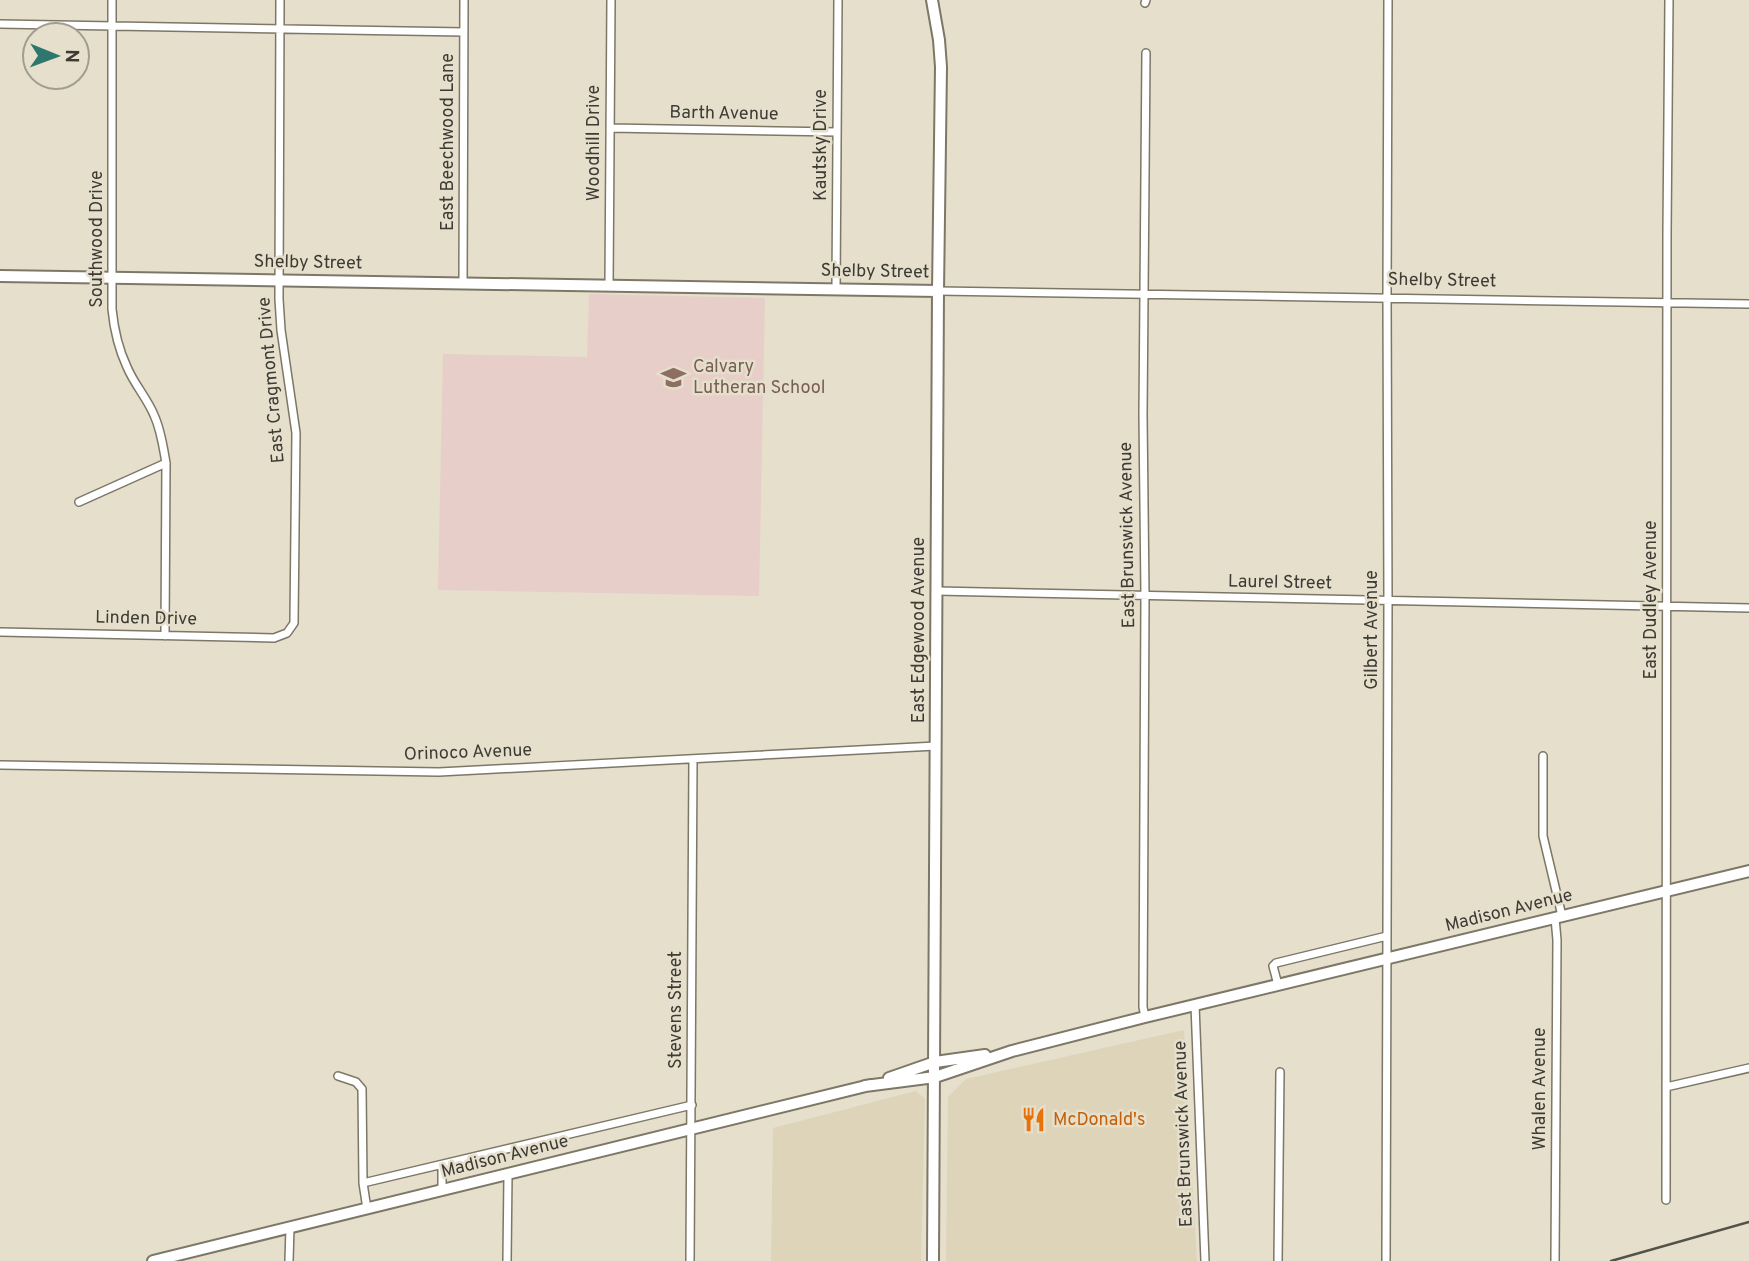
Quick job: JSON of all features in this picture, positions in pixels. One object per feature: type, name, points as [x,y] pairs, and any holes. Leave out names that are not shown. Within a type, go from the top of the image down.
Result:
[{"type":"main road","name":"East Edgewood Avenue","points":[[932,0],[941,56],[933,1261]]},
{"type":"main road","name":"Shelby Street","points":[[0,276],[938,291]]},
{"type":"main road","name":"Madison Avenue","points":[[865,1086],[935,1077],[1012,1051],[1145,1017],[1749,871]]},
{"type":"main road","name":"Madison Avenue","points":[[153,1261],[865,1086],[935,1062],[1012,1051]]},
{"type":"street","name":"Southwood Drive","points":[[113,0],[111,309],[118,346],[162,436],[166,463],[165,636]]},
{"type":"street","name":"East Cragmont Drive","points":[[280,0],[281,330],[295,417],[297,452],[295,619],[290,630]]},
{"type":"street","name":"East Beechwood Lane","points":[[463,284],[464,0]]},
{"type":"street","name":"Woodhill Drive","points":[[609,286],[611,0]]},
{"type":"street","name":"Kautsky Drive","points":[[836,289],[838,0]]},
{"type":"street","name":"Gilbert Avenue","points":[[1386,1261],[1388,0]]},
{"type":"street","name":"East Dudley Avenue","points":[[1666,1200],[1669,0]]},
{"type":"street","points":[[0,24],[464,32]]},
{"type":"street","name":"East Brunswick Avenue","points":[[1145,1017],[1143,415],[1146,53]]},
{"type":"street","name":"Barth Avenue","points":[[610,128],[837,132]]},
{"type":"street","name":"Shelby Street","points":[[938,291],[1749,304]]},
{"type":"street","points":[[79,502],[166,463]]},
{"type":"street","name":"Laurel Street","points":[[937,591],[1749,608]]},
{"type":"street","name":"Linden Drive","points":[[0,632],[274,638],[290,630]]},
{"type":"street","name":"Orinoco Avenue","points":[[0,765],[439,772],[936,746]]},
{"type":"street","name":"Whalen Avenue","points":[[1543,756],[1543,836],[1558,917],[1555,1261]]},
{"type":"street","name":"Stevens Street","points":[[690,1261],[693,759]]},
{"type":"street","points":[[1278,985],[1273,966],[1276,963],[1387,936]]},
{"type":"street","name":"East Brunswick Avenue","points":[[1195,1005],[1205,1261]]},
{"type":"street","points":[[1666,1087],[1749,1068]]},
{"type":"street","points":[[1278,1261],[1280,1072]]},
{"type":"street","points":[[338,1076],[356,1082],[362,1089],[363,1183],[367,1209]]},
{"type":"street","name":"Madison Avenue","points":[[363,1183],[692,1105]]},
{"type":"street","points":[[442,1165],[442,1190]]},
{"type":"street","points":[[507,1261],[508,1174]]},
{"type":"street","points":[[289,1261],[290,1227]]},
{"type":"shaded area","points":[[589,294],[765,298],[759,596],[438,590],[443,354],[587,357]]},
{"type":"shaded area","points":[[1184,1030],[1197,1261],[946,1261],[948,1097],[966,1079]]},
{"type":"shaded area","points":[[916,1091],[925,1099],[921,1261],[771,1261],[773,1128]]},
{"type":"railway","points":[[1611,1261],[1749,1222]]},
{"type":"place","name":"Calvary Lutheran School","points":[[673,377]]},
{"type":"place","name":"McDonald's","points":[[1033,1120]]}]
